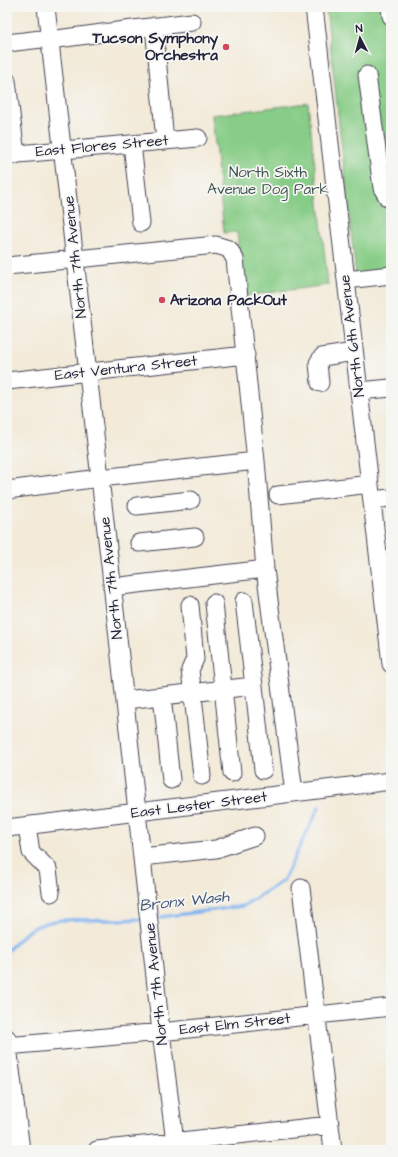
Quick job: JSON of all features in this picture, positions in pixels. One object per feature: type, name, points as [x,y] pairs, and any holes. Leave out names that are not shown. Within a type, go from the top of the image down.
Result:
[{"type":"street","name":"North 7th Avenue","points":[[46,7],[175,1145]]},
{"type":"street","name":"North 6th Avenue","points":[[314,7],[371,492],[387,590],[391,664]]},
{"type":"street","points":[[390,7],[391,16]]},
{"type":"street","points":[[7,43],[192,22]]},
{"type":"street","points":[[154,26],[165,140]]},
{"type":"street","points":[[367,75],[382,188],[388,198],[391,198]]},
{"type":"street","points":[[7,81],[11,155]]},
{"type":"street","name":"East Flores Street","points":[[11,155],[198,138]]},
{"type":"street","points":[[132,144],[141,223]]},
{"type":"street","points":[[7,266],[216,245],[229,250],[236,259],[265,569],[294,793]]},
{"type":"street","points":[[346,280],[391,275]]},
{"type":"street","points":[[320,383],[318,364],[322,357],[354,352]]},
{"type":"street","name":"East Ventura Street","points":[[7,381],[246,355]]},
{"type":"street","points":[[359,391],[391,388]]},
{"type":"street","points":[[7,490],[256,461]]},
{"type":"street","points":[[278,495],[371,492],[391,498]]},
{"type":"street","points":[[137,506],[191,500]]},
{"type":"street","points":[[139,543],[195,537]]},
{"type":"street","points":[[112,587],[265,569]]},
{"type":"street","points":[[244,601],[264,770]]},
{"type":"street","points":[[214,603],[232,773]]},
{"type":"street","points":[[190,606],[195,659],[190,670],[202,776]]},
{"type":"street","points":[[125,700],[254,686]]},
{"type":"street","points":[[162,696],[171,780]]},
{"type":"street","name":"East Lester Street","points":[[7,828],[391,781]]},
{"type":"street","points":[[27,826],[31,852],[48,869],[51,893]]},
{"type":"street","points":[[142,857],[216,848],[255,836]]},
{"type":"street","points":[[301,888],[333,1150]]},
{"type":"street","name":"East Elm Street","points":[[7,1043],[161,1032],[391,1007]]},
{"type":"street","points":[[7,1043],[21,1150]]},
{"type":"street","points":[[97,1150],[175,1145],[330,1125]]},
{"type":"green space","points":[[326,7],[391,7],[391,272],[356,276]]},
{"type":"green space","name":"North Sixth Avenue Dog Park","points":[[308,103],[328,285],[243,296],[237,232],[224,233],[212,115]]},
{"type":"waterway","name":"Bronx Wash","points":[[154,918],[243,906],[283,881],[319,807]]},
{"type":"waterway","name":"Bronx Wash","points":[[7,951],[30,930],[51,922],[73,919],[144,919]]},
{"type":"place","name":"Tucson Symphony Orchestra","points":[[226,47]]},
{"type":"place","name":"Arizona PackOut","points":[[162,300]]}]
